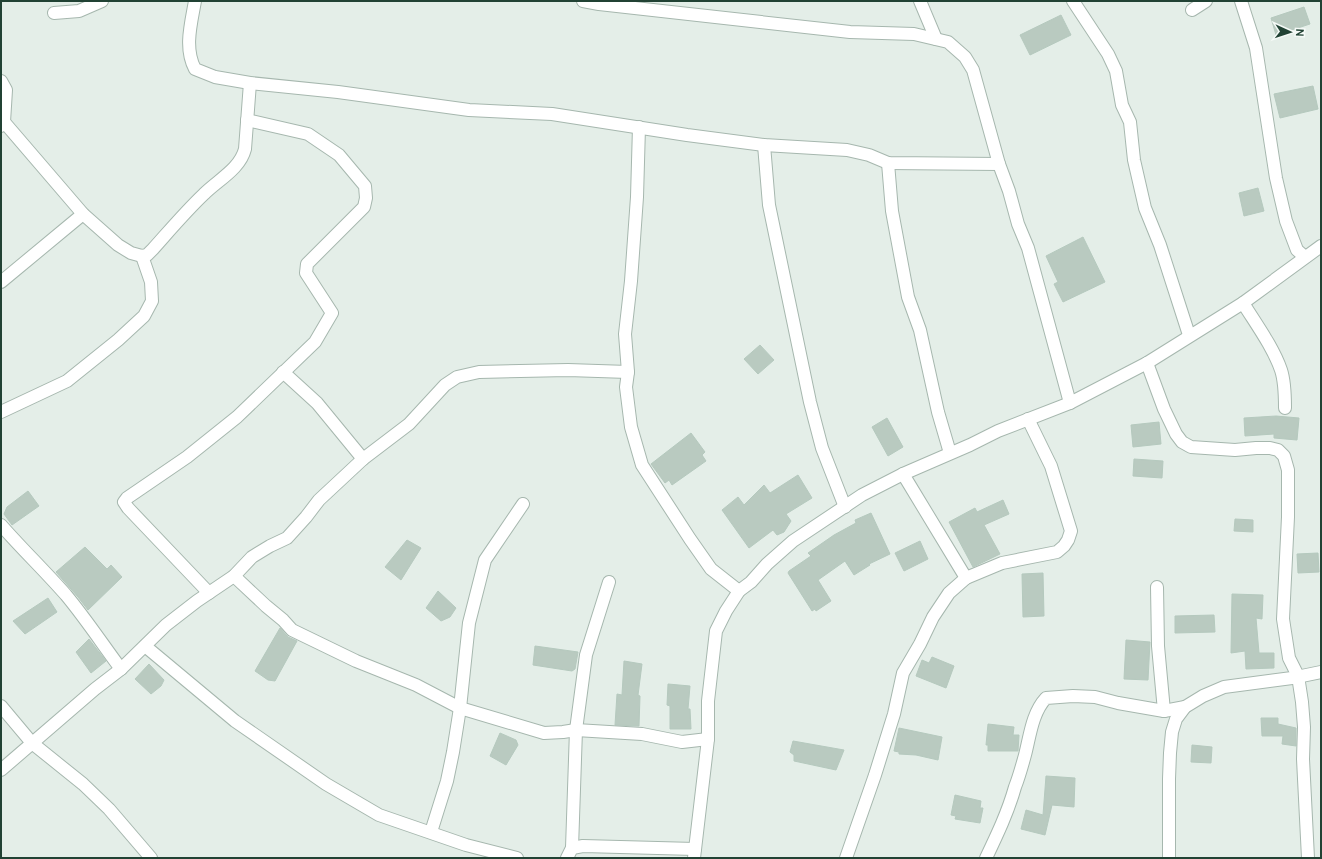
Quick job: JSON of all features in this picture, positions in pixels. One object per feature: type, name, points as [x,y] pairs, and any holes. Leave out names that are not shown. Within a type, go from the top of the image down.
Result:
[{"type":"street","points":[[54,13],[79,10],[102,1]]},
{"type":"street","points":[[195,1],[189,51],[191,61],[195,69],[215,77],[250,83],[338,92],[469,110],[552,114],[639,128],[764,145],[847,150],[869,155],[888,163],[999,164]]},
{"type":"street","points":[[583,1],[850,32],[914,34],[948,42],[965,57],[973,70],[999,164],[1009,191],[1018,224],[1028,248],[1070,403]]},
{"type":"street","points":[[920,1],[936,39]]},
{"type":"street","points":[[1073,1],[1108,54],[1116,72],[1122,105],[1130,122],[1134,160],[1145,208],[1160,246],[1190,335]]},
{"type":"street","points":[[1192,10],[1206,1]]},
{"type":"street","points":[[1241,1],[1256,48],[1276,178],[1286,220],[1297,250],[1305,257]]},
{"type":"street","points":[[1,81],[6,90],[3,124],[83,214],[118,245],[131,253],[142,256],[147,255],[204,194],[243,158],[250,83]]},
{"type":"street","points":[[209,593],[124,502],[127,498],[187,457],[237,417],[315,342],[332,313],[306,273],[307,264],[364,207],[366,198],[364,186],[339,155],[308,134],[247,120]]},
{"type":"street","points":[[639,128],[637,197],[631,281],[625,334],[628,372],[626,387],[630,427],[642,465],[690,539],[711,569],[739,592]]},
{"type":"street","points":[[764,145],[769,205],[810,402],[822,448],[845,507]]},
{"type":"street","points":[[888,163],[892,211],[908,297],[920,330],[938,412],[950,453]]},
{"type":"street","points":[[1,282],[83,214]]},
{"type":"street","points":[[570,853],[583,846],[695,854],[708,739],[708,701],[716,631],[726,611],[739,592],[751,582],[767,564],[794,541],[862,495],[903,474],[1028,419],[1070,403],[1147,363],[1243,303],[1321,246]]},
{"type":"street","points":[[1,412],[67,380],[118,340],[144,316],[152,301],[151,282],[142,256]]},
{"type":"street","points":[[1243,303],[1282,371],[1285,390],[1285,408]]},
{"type":"street","points":[[1147,363],[1164,409],[1176,434],[1182,442],[1191,447],[1235,450],[1270,448],[1278,450],[1284,456],[1288,470],[1288,510],[1283,619],[1288,658],[1298,676],[1304,727],[1303,759],[1308,858]]},
{"type":"street","points":[[1,770],[95,688],[121,670],[166,625],[196,601],[234,576],[252,557],[287,538],[306,517],[318,500],[364,459],[409,424],[445,385],[457,377],[479,372],[497,371],[568,370],[628,372]]},
{"type":"street","points":[[283,372],[317,403],[364,459]]},
{"type":"street","points":[[846,858],[875,775],[891,722],[903,673],[920,644],[933,617],[949,593],[966,578],[1002,563],[1057,552],[1068,540],[1071,531],[1062,499],[1050,466],[1028,419]]},
{"type":"street","points":[[903,474],[966,578]]},
{"type":"street","points":[[431,832],[447,781],[453,752],[460,708],[469,622],[485,560],[523,504]]},
{"type":"street","points":[[1,525],[65,594],[91,627],[121,670]]},
{"type":"street","points":[[234,576],[292,630],[356,661],[416,686],[460,708],[544,732],[576,730],[642,734],[682,742],[708,739]]},
{"type":"street","points":[[570,853],[576,730],[586,655],[609,582]]},
{"type":"street","points":[[1157,587],[1158,646],[1164,711]]},
{"type":"street","points":[[145,646],[235,721],[326,784],[379,815],[466,845],[517,858]]},
{"type":"street","points":[[986,858],[1002,825],[1015,789],[1031,727],[1040,705],[1046,698],[1073,696],[1095,697],[1118,703],[1164,711],[1185,706],[1224,687],[1292,678],[1321,672]]},
{"type":"street","points":[[1,706],[32,743],[83,784],[110,809],[152,858]]},
{"type":"street","points":[[1169,858],[1168,779],[1172,732],[1176,719],[1185,706]]},
{"type":"building","points":[[1304,7],[1310,24],[1276,35],[1271,18]]},
{"type":"building","points":[[1061,15],[1071,35],[1030,55],[1020,35]]},
{"type":"building","points":[[1313,86],[1318,109],[1280,118],[1274,94]]},
{"type":"building","points":[[1258,188],[1264,211],[1244,216],[1239,193]]},
{"type":"building","points":[[1083,237],[1105,282],[1063,302],[1054,284],[1058,282],[1046,256]]},
{"type":"building","points":[[760,345],[774,360],[758,374],[744,359]]},
{"type":"building","points":[[1276,416],[1299,418],[1297,440],[1274,438],[1274,434],[1245,436],[1244,418]]},
{"type":"building","points":[[887,418],[903,447],[888,456],[872,427]]},
{"type":"building","points":[[1159,422],[1161,444],[1133,447],[1131,425]]},
{"type":"building","points":[[691,433],[705,452],[702,455],[706,461],[672,485],[669,480],[665,483],[651,464]]},
{"type":"building","points":[[1134,459],[1163,461],[1162,478],[1133,476]]},
{"type":"building","points":[[798,475],[812,498],[786,514],[791,521],[784,532],[777,535],[773,530],[749,548],[722,510],[738,497],[744,505],[764,485],[770,493]]},
{"type":"building","points":[[28,491],[39,506],[12,525],[4,514],[7,507]]},
{"type":"building","points":[[1003,500],[1009,514],[984,525],[1000,554],[973,567],[949,522],[975,508],[977,512]]},
{"type":"building","points":[[871,513],[890,554],[869,564],[870,565],[854,575],[845,561],[818,580],[831,601],[816,611],[815,609],[812,611],[788,573],[789,571],[811,556],[808,553],[834,535],[856,523],[855,520]]},
{"type":"building","points":[[1235,519],[1253,520],[1253,532],[1234,531]]},
{"type":"building","points":[[407,540],[421,548],[401,580],[385,567]]},
{"type":"building","points":[[920,541],[928,559],[904,571],[895,553]]},
{"type":"building","points":[[85,547],[107,569],[111,565],[122,577],[88,610],[56,572]]},
{"type":"building","points":[[1318,553],[1319,572],[1298,573],[1297,554]]},
{"type":"building","points":[[1043,573],[1044,616],[1023,617],[1022,574]]},
{"type":"building","points":[[438,591],[456,608],[450,617],[441,621],[426,608]]},
{"type":"building","points":[[1232,594],[1263,595],[1262,619],[1256,618],[1259,653],[1274,653],[1274,668],[1246,669],[1245,651],[1231,653]]},
{"type":"building","points":[[48,598],[57,612],[25,634],[13,621]]},
{"type":"building","points":[[1214,615],[1215,632],[1175,633],[1175,616]]},
{"type":"building","points":[[280,628],[288,637],[297,641],[275,681],[268,680],[255,671]]},
{"type":"building","points":[[89,639],[106,661],[91,673],[76,652]]},
{"type":"building","points":[[1126,640],[1150,642],[1148,680],[1124,679]]},
{"type":"building","points":[[535,646],[578,652],[575,669],[572,671],[533,665]]},
{"type":"building","points":[[932,657],[954,666],[946,688],[916,676],[922,660],[929,663]]},
{"type":"building","points":[[624,661],[642,664],[638,695],[640,696],[639,726],[615,725],[617,694],[622,695]]},
{"type":"building","points":[[149,664],[164,680],[161,686],[151,694],[135,679]]},
{"type":"building","points":[[668,684],[690,686],[688,709],[690,709],[691,729],[670,729],[670,706],[667,705]]},
{"type":"building","points":[[1261,718],[1278,718],[1278,724],[1296,728],[1296,746],[1282,744],[1283,736],[1262,736]]},
{"type":"building","points":[[988,724],[1014,727],[1013,735],[1019,735],[1018,751],[988,751],[988,745],[986,745]]},
{"type":"building","points":[[899,728],[942,737],[938,760],[916,755],[899,754],[899,752],[894,751]]},
{"type":"building","points":[[500,733],[516,740],[518,745],[506,765],[490,756]]},
{"type":"building","points":[[793,741],[844,750],[836,770],[794,761],[794,755],[790,752]]},
{"type":"building","points":[[1192,745],[1212,747],[1211,763],[1191,762]]},
{"type":"building","points":[[1046,776],[1075,778],[1074,807],[1052,805],[1045,835],[1021,829],[1026,810],[1043,815]]},
{"type":"building","points":[[955,795],[981,801],[980,808],[983,808],[980,823],[955,819],[956,816],[951,815]]}]
